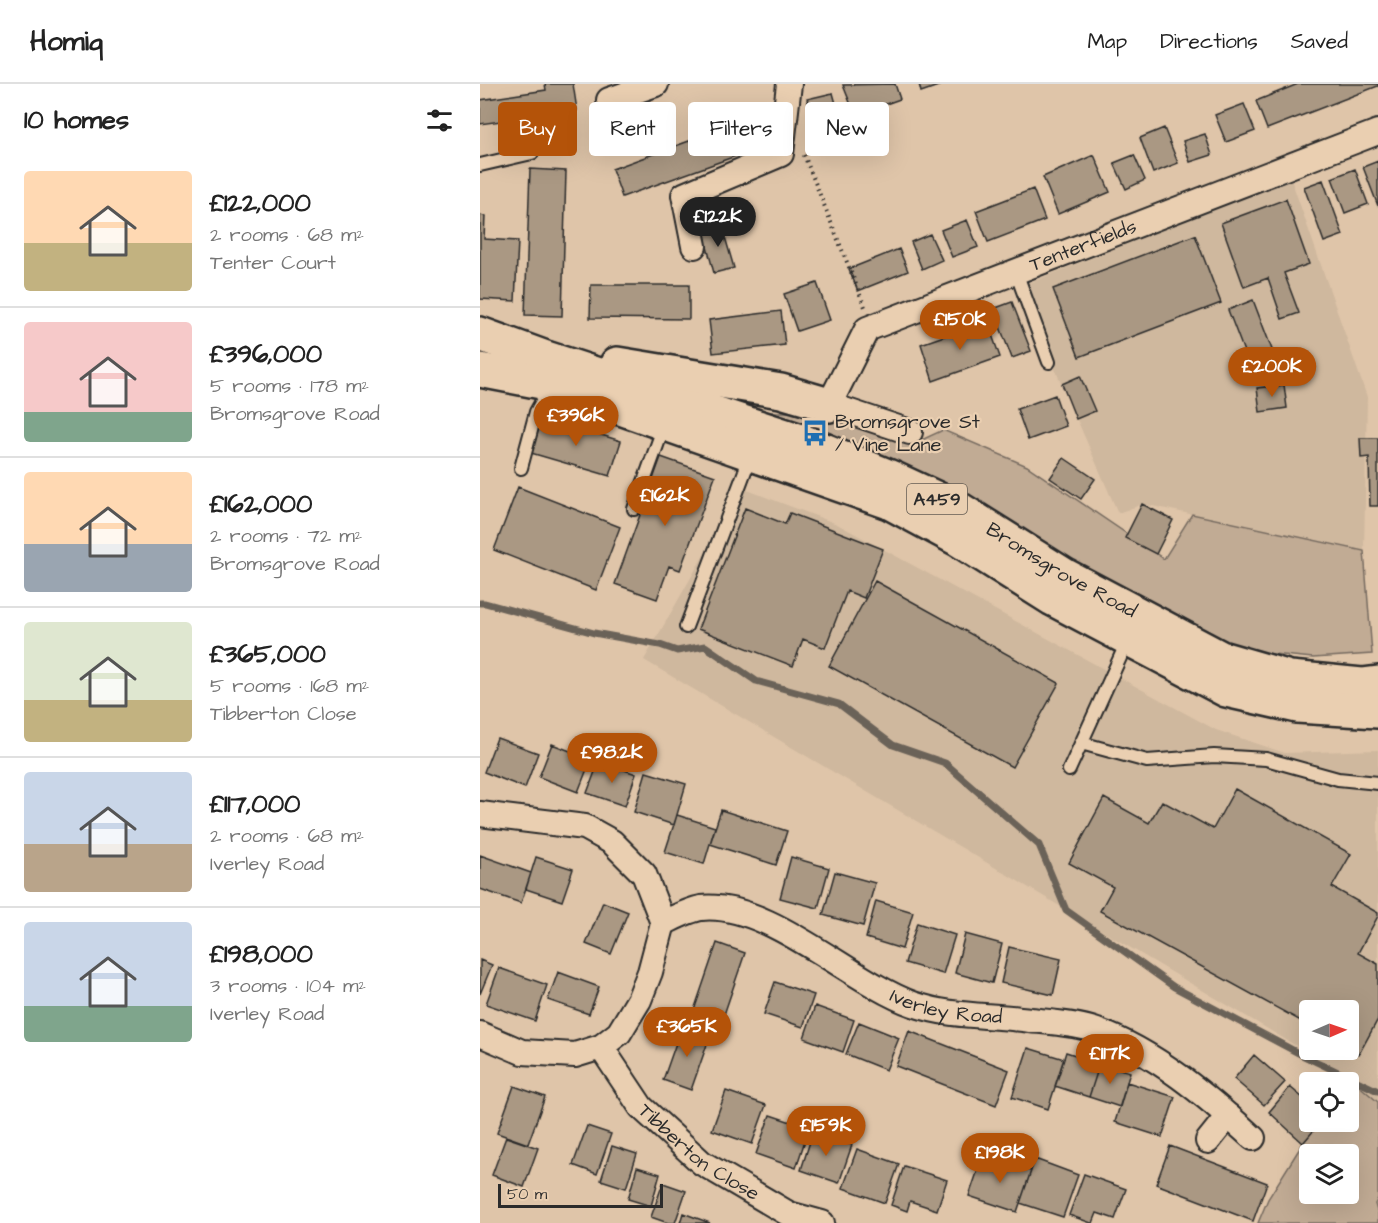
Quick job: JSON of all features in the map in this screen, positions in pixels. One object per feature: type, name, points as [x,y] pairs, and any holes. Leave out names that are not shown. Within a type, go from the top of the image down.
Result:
[{"type":"main road","name":"Bromsgrove Road","points":[[480,334],[549,371],[665,424],[889,502],[958,539],[1053,599],[1226,690],[1297,706],[1378,711]]},
{"type":"main road","points":[[549,371],[610,363],[781,391],[829,405]]},
{"type":"main road","name":"Bromsgrove Road","points":[[480,370],[549,371],[807,443],[891,477],[959,509],[1064,575],[1221,658],[1290,678],[1362,685],[1378,683]]},
{"type":"street","points":[[609,100],[656,84]]},
{"type":"street","points":[[694,246],[684,195],[781,154],[789,84]]},
{"type":"street","name":"Tenterfields","points":[[873,327],[1378,132]]},
{"type":"street","points":[[873,327],[867,329],[829,405],[910,432]]},
{"type":"street","points":[[480,814],[585,827],[612,842],[645,874],[663,923],[651,972],[639,1000],[619,1033],[602,1047],[575,1055],[522,1052],[480,1034]]},
{"type":"street","name":"Iverley Road","points":[[663,923],[700,908],[730,910],[769,922],[871,984],[913,1004],[956,1015],[1027,1019],[1095,1030],[1144,1053],[1228,1116],[1253,1138]]},
{"type":"street","name":"Tibberton Close","points":[[602,1047],[641,1107],[702,1164],[789,1214],[822,1223]]},
{"type":"street","points":[[1208,1141],[1228,1116]]},
{"type":"lane","points":[[480,165],[519,156]]},
{"type":"lane","points":[[1016,272],[1049,362]]},
{"type":"lane","points":[[521,468],[549,371]]},
{"type":"lane","points":[[634,509],[665,424]]},
{"type":"lane","points":[[686,627],[752,454]]},
{"type":"lane","points":[[1069,770],[1128,639]]},
{"type":"lane","points":[[1081,743],[1147,761],[1214,756],[1266,759],[1338,779],[1378,783]]},
{"type":"path","points":[[803,153],[873,327]]},
{"type":"shaded area","points":[[1291,179],[1367,397],[1364,551],[1143,504],[1118,513],[1019,287]]},
{"type":"shaded area","points":[[751,412],[800,412],[856,424],[913,444],[943,430],[1027,466],[1164,559],[1192,514],[1364,551],[1372,654],[1313,658],[1244,651]]},
{"type":"shaded area","points":[[742,488],[837,524],[1216,730],[1285,753],[1378,750],[1378,1223],[1358,1204],[1359,1144],[1348,1144],[1349,1132],[1359,1132],[1359,1072],[1341,1072],[1320,1060],[1359,1060],[1359,1000],[1299,1000],[1299,1047],[644,660]]},
{"type":"shaded area","points":[[1359,1086],[1378,1102],[1378,1198],[1375,1204],[1378,1223],[1258,1223],[1268,1199],[1299,1149],[1299,1204],[1359,1204],[1359,1144],[1303,1143],[1312,1132],[1359,1132]]},
{"type":"building","points":[[545,84],[573,84],[576,102],[498,102],[498,121],[480,124],[480,100],[546,90]]},
{"type":"building","points":[[895,84],[900,99],[889,103],[850,102],[843,85]]},
{"type":"building","points":[[919,84],[944,84],[921,92]]},
{"type":"building","points":[[1298,84],[1378,84],[1378,86],[1267,129],[1256,101]]},
{"type":"building","points":[[833,93],[836,102],[808,102],[807,99]]},
{"type":"building","points":[[1244,104],[1255,131],[1226,142],[1215,115]]},
{"type":"building","points":[[1164,128],[1178,163],[1153,173],[1140,138]]},
{"type":"building","points":[[1205,134],[1212,155],[1190,162],[1183,141]]},
{"type":"building","points":[[688,141],[688,156],[736,156],[622,197],[612,169],[648,156],[676,156],[676,146]]},
{"type":"building","points":[[1094,155],[1110,192],[1058,214],[1043,177]]},
{"type":"building","points":[[1134,155],[1145,180],[1126,189],[1114,163]]},
{"type":"building","points":[[1378,161],[1378,206],[1363,167]]},
{"type":"building","points":[[530,169],[566,171],[562,316],[525,315]]},
{"type":"building","points":[[1355,169],[1368,204],[1345,213],[1332,178]]},
{"type":"building","points":[[1323,180],[1343,235],[1324,242],[1304,187]]},
{"type":"building","points":[[1033,189],[1045,220],[988,242],[976,211]]},
{"type":"building","points":[[1286,199],[1309,264],[1284,273],[1299,313],[1282,319],[1268,278],[1244,287],[1221,223]]},
{"type":"building","points":[[480,215],[485,216],[484,239],[518,241],[515,301],[480,299]]},
{"type":"building","points":[[967,220],[978,247],[952,257],[941,230]]},
{"type":"building","points":[[721,223],[734,268],[714,273],[702,228]]},
{"type":"building","points":[[930,234],[942,260],[922,269],[911,242]]},
{"type":"building","points":[[1195,235],[1221,303],[1079,357],[1053,289]]},
{"type":"building","points":[[899,249],[908,271],[858,291],[849,269]]},
{"type":"building","points":[[817,283],[830,320],[797,331],[784,294]]},
{"type":"building","points":[[591,285],[689,285],[689,319],[590,318]]},
{"type":"building","points":[[1253,300],[1281,373],[1256,383],[1228,310]]},
{"type":"building","points":[[1012,302],[1031,351],[1012,358],[993,309]]},
{"type":"building","points":[[781,311],[785,345],[713,353],[709,320]]},
{"type":"building","points":[[987,321],[1000,357],[933,381],[921,344]]},
{"type":"building","points":[[1080,376],[1095,411],[1076,419],[1062,384]]},
{"type":"building","points":[[1284,385],[1287,408],[1260,412],[1257,388]]},
{"type":"building","points":[[1055,395],[1066,426],[1028,440],[1017,409]]},
{"type":"building","points":[[542,417],[621,441],[610,476],[531,453]]},
{"type":"building","points":[[1360,438],[1378,438],[1378,506],[1370,506],[1369,457],[1361,458]]},
{"type":"building","points":[[661,457],[715,476],[680,570],[669,566],[657,599],[615,584]]},
{"type":"building","points":[[1064,458],[1095,479],[1081,499],[1050,478]]},
{"type":"building","points":[[518,487],[620,527],[596,590],[494,550]]},
{"type":"building","points":[[1142,504],[1173,520],[1156,554],[1125,538]]},
{"type":"building","points":[[745,508],[785,524],[790,513],[883,549],[864,598],[847,591],[825,648],[803,639],[793,666],[698,629]]},
{"type":"building","points":[[875,581],[1059,683],[1012,767],[829,666]]},
{"type":"building","points":[[497,738],[538,753],[525,788],[484,772]]},
{"type":"building","points":[[552,744],[591,759],[578,792],[539,777]]},
{"type":"building","points":[[599,761],[636,774],[625,806],[587,793]]},
{"type":"building","points":[[646,772],[686,784],[674,825],[634,812]]},
{"type":"building","points":[[1235,789],[1351,854],[1332,887],[1378,913],[1358,953],[1378,964],[1378,1019],[1359,1054],[1359,1000],[1299,1000],[1299,1020],[1100,911],[1113,887],[1069,863],[1104,798],[1149,823],[1162,801],[1213,829]]},
{"type":"building","points":[[721,810],[787,831],[776,865],[710,844]]},
{"type":"building","points":[[677,815],[715,827],[704,864],[665,852]]},
{"type":"building","points":[[480,855],[531,873],[521,903],[480,889]]},
{"type":"building","points":[[536,857],[573,869],[562,901],[526,889]]},
{"type":"building","points":[[791,857],[829,868],[818,908],[780,898]]},
{"type":"building","points":[[835,872],[875,883],[863,926],[823,915]]},
{"type":"building","points":[[876,901],[913,912],[902,949],[866,938]]},
{"type":"building","points":[[603,902],[628,912],[611,954],[586,944]]},
{"type":"building","points":[[917,923],[955,935],[943,974],[905,963]]},
{"type":"building","points":[[965,934],[1002,944],[992,983],[955,973]]},
{"type":"building","points":[[717,943],[745,953],[716,1038],[688,1028]]},
{"type":"building","points":[[1009,947],[1061,959],[1053,995],[1001,983]]},
{"type":"building","points":[[480,960],[492,965],[480,994]]},
{"type":"building","points":[[499,968],[547,985],[535,1021],[486,1004]]},
{"type":"building","points":[[558,972],[599,987],[589,1014],[548,1000]]},
{"type":"building","points":[[775,982],[814,995],[803,1027],[764,1014]]},
{"type":"building","points":[[815,1006],[854,1020],[843,1052],[804,1038]]},
{"type":"building","points":[[859,1022],[899,1038],[886,1070],[846,1054]]},
{"type":"building","points":[[682,1026],[710,1036],[691,1090],[663,1080]]},
{"type":"building","points":[[909,1031],[1009,1070],[996,1105],[896,1066]]},
{"type":"building","points":[[1028,1048],[1064,1059],[1048,1109],[1012,1097]]},
{"type":"building","points":[[1066,1052],[1100,1063],[1089,1097],[1055,1086]]},
{"type":"building","points":[[1254,1055],[1285,1082],[1264,1105],[1234,1079]]},
{"type":"building","points":[[1100,1063],[1130,1072],[1120,1107],[1089,1097]]},
{"type":"building","points":[[1127,1082],[1175,1097],[1162,1137],[1115,1122]]},
{"type":"building","points":[[514,1086],[545,1097],[528,1144],[497,1133]]},
{"type":"building","points":[[1290,1087],[1299,1095],[1299,1132],[1312,1132],[1303,1143],[1269,1112]]},
{"type":"building","points":[[726,1091],[766,1105],[752,1144],[712,1130]]},
{"type":"building","points":[[770,1115],[809,1128],[796,1168],[756,1154]]},
{"type":"building","points":[[587,1126],[611,1134],[597,1174],[573,1165]]},
{"type":"building","points":[[813,1132],[852,1145],[839,1183],[801,1170]]},
{"type":"building","points":[[506,1137],[538,1148],[524,1187],[492,1175]]},
{"type":"building","points":[[612,1146],[637,1154],[626,1188],[601,1180]]},
{"type":"building","points":[[1170,1146],[1267,1183],[1253,1221],[1156,1184]]},
{"type":"building","points":[[857,1149],[899,1164],[885,1203],[843,1188]]},
{"type":"building","points":[[983,1155],[1031,1171],[1017,1212],[969,1196]]},
{"type":"building","points":[[1035,1159],[1078,1175],[1063,1217],[1020,1203]]},
{"type":"building","points":[[904,1166],[947,1180],[937,1210],[910,1201],[907,1211],[891,1205]]},
{"type":"building","points":[[637,1167],[660,1174],[651,1206],[628,1199]]},
{"type":"building","points":[[1084,1174],[1126,1189],[1115,1219],[1097,1213],[1091,1223],[1069,1215]]},
{"type":"building","points":[[663,1183],[686,1191],[675,1223],[651,1217]]},
{"type":"building","points":[[683,1213],[710,1223],[680,1223]]},
{"type":"waterway","points":[[480,603],[594,633],[660,645],[677,651],[705,646],[756,681],[839,704],[893,745],[945,763],[1039,845],[1066,910],[1174,987],[1302,1055],[1378,1091]]},
{"type":"place","name":"Bromsgrove St / Vine Lane","points":[[815,433]]}]
